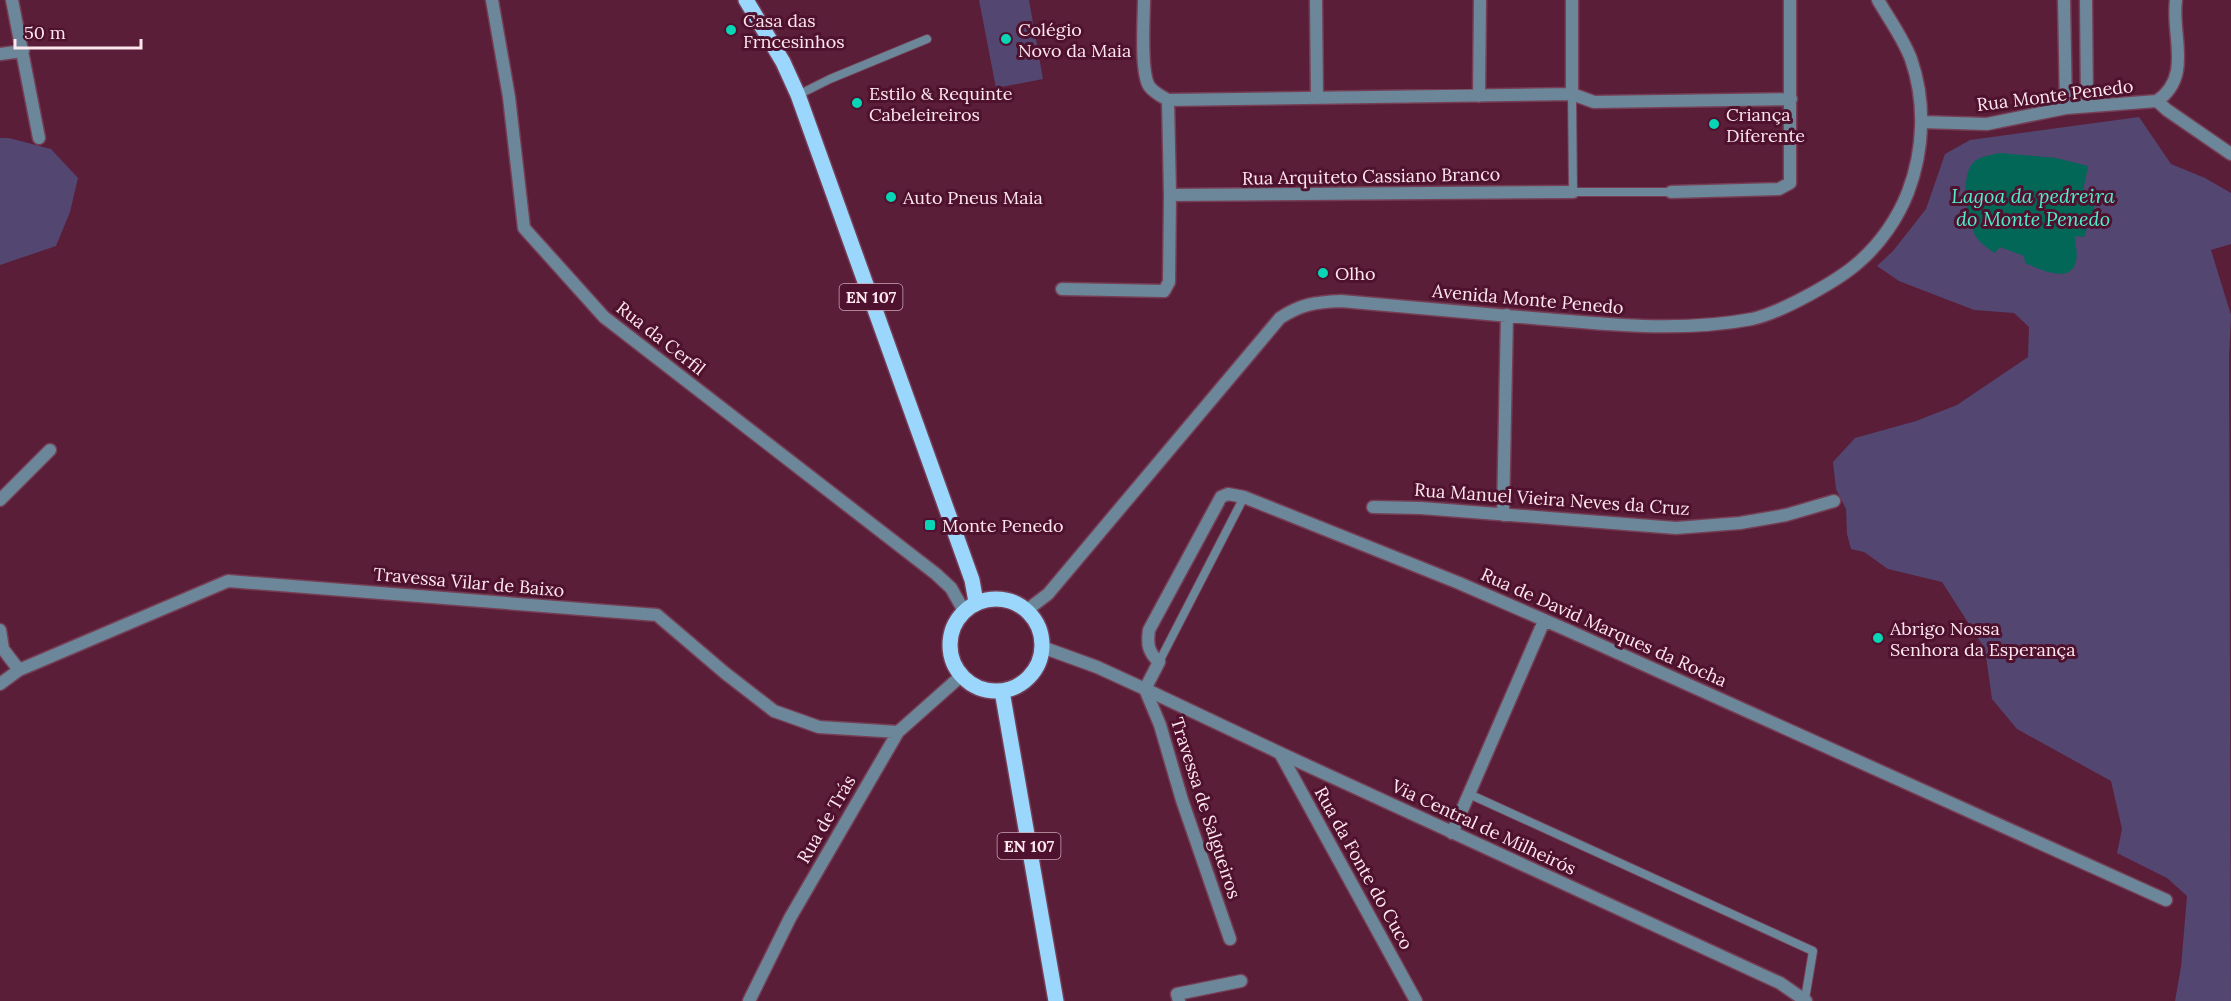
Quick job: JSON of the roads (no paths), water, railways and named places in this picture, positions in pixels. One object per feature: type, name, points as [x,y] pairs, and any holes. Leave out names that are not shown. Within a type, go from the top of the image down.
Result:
[{"type":"main road","name":"EN 107","points":[[746,0],[783,62],[798,95],[972,580],[970,607]]},
{"type":"main road","points":[[997,598],[1018,604],[1027,610],[1038,627],[1042,647],[1040,660],[1030,676],[1014,687],[1002,691],[980,689],[961,676],[951,658],[949,648],[952,628],[970,607],[997,598]]},
{"type":"main road","name":"EN 107","points":[[1002,691],[1056,1001]]},
{"type":"street","points":[[12,0],[39,138]]},
{"type":"street","name":"Rua da Cerfil","points":[[492,0],[509,97],[524,228],[604,317],[936,573],[970,607]]},
{"type":"street","points":[[1144,0],[1144,70],[1148,85],[1168,100],[1572,94],[1594,102],[1791,99]]},
{"type":"street","points":[[1316,0],[1317,98]]},
{"type":"street","points":[[1479,96],[1480,0]]},
{"type":"street","points":[[1572,0],[1572,94]]},
{"type":"street","points":[[1671,192],[1779,189],[1790,183],[1790,0]]},
{"type":"street","name":"Avenida Monte Penedo","points":[[1027,610],[1048,594],[1280,318],[1296,308],[1318,302],[1341,302],[1637,327],[1701,325],[1754,319],[1791,304],[1859,262],[1883,236],[1901,210],[1911,183],[1922,122],[1920,93],[1911,59],[1878,0]]},
{"type":"street","points":[[2064,0],[2066,108]]},
{"type":"street","points":[[2086,0],[2087,106]]},
{"type":"street","points":[[2176,0],[2177,78],[2168,94],[2157,101],[2231,154]]},
{"type":"street","points":[[0,54],[23,51]]},
{"type":"street","points":[[1062,289],[1164,291],[1169,282],[1168,100]]},
{"type":"street","name":"Rua Monte Penedo","points":[[1922,122],[1987,124],[2066,108],[2157,101]]},
{"type":"street","name":"Rua Arquiteto Cassiano Branco","points":[[1170,195],[1573,192]]},
{"type":"street","points":[[1503,515],[1507,315]]},
{"type":"street","points":[[0,500],[50,450]]},
{"type":"street","points":[[1145,689],[1159,662],[1150,654],[1147,642],[1149,630],[1221,497],[1228,494],[1244,497]]},
{"type":"street","name":"Rua de David Marques da Rocha","points":[[1244,497],[1459,583],[2166,900]]},
{"type":"street","name":"Rua Manuel Vieira Neves da Cruz","points":[[1373,507],[1421,508],[1676,528],[1740,523],[1786,515],[1833,501]]},
{"type":"street","name":"Travessa Vilar de Baixo","points":[[0,684],[19,670],[228,581],[657,615],[774,711],[819,727],[898,732]]},
{"type":"street","points":[[1452,833],[1544,621]]},
{"type":"street","points":[[0,630],[3,649],[19,670]]},
{"type":"street","name":"Via Central de Milheirós","points":[[1042,647],[1075,658],[1145,689],[1452,833],[1780,982],[1805,1000]]},
{"type":"street","name":"Rua de Trás","points":[[748,1001],[790,918],[898,732],[961,676]]},
{"type":"street","name":"Travessa de Salgueiros","points":[[1145,689],[1160,725],[1182,800],[1230,939]]},
{"type":"street","name":"Rua da Fonte do Cuco","points":[[1280,753],[1416,1001]]},
{"type":"street","points":[[1179,1001],[1178,993],[1241,981]]},
{"type":"lane","points":[[798,95],[830,79],[927,39]]},
{"type":"lane","points":[[1572,94],[1573,192],[1671,192]]},
{"type":"lane","points":[[1159,662],[1244,497]]},
{"type":"lane","points":[[1469,794],[1813,951],[1805,1000]]},
{"type":"water","name":"Lagoa da pedreira do Monte Penedo","points":[[2000,153],[2056,158],[2088,166],[2083,191],[2096,202],[2084,237],[2075,236],[2076,261],[2068,272],[2061,274],[2038,269],[2025,263],[2024,256],[2000,247],[1995,253],[1977,238],[1973,231],[1966,199],[1969,168],[1977,160]]},
{"type":"place","name":"Casa das Frncesinhos","points":[[731,30]]},
{"type":"place","name":"Colégio Novo da Maia","points":[[1006,39]]},
{"type":"place","name":"Estilo & Requinte Cabeleireiros","points":[[857,103]]},
{"type":"place","name":"Criança Diferente","points":[[1714,124]]},
{"type":"place","name":"Auto Pneus Maia","points":[[891,197]]},
{"type":"place","name":"Olho","points":[[1323,273]]},
{"type":"place","name":"Monte Penedo","points":[[930,525]]},
{"type":"place","name":"Abrigo Nossa Senhora da Esperança","points":[[1878,638]]}]
